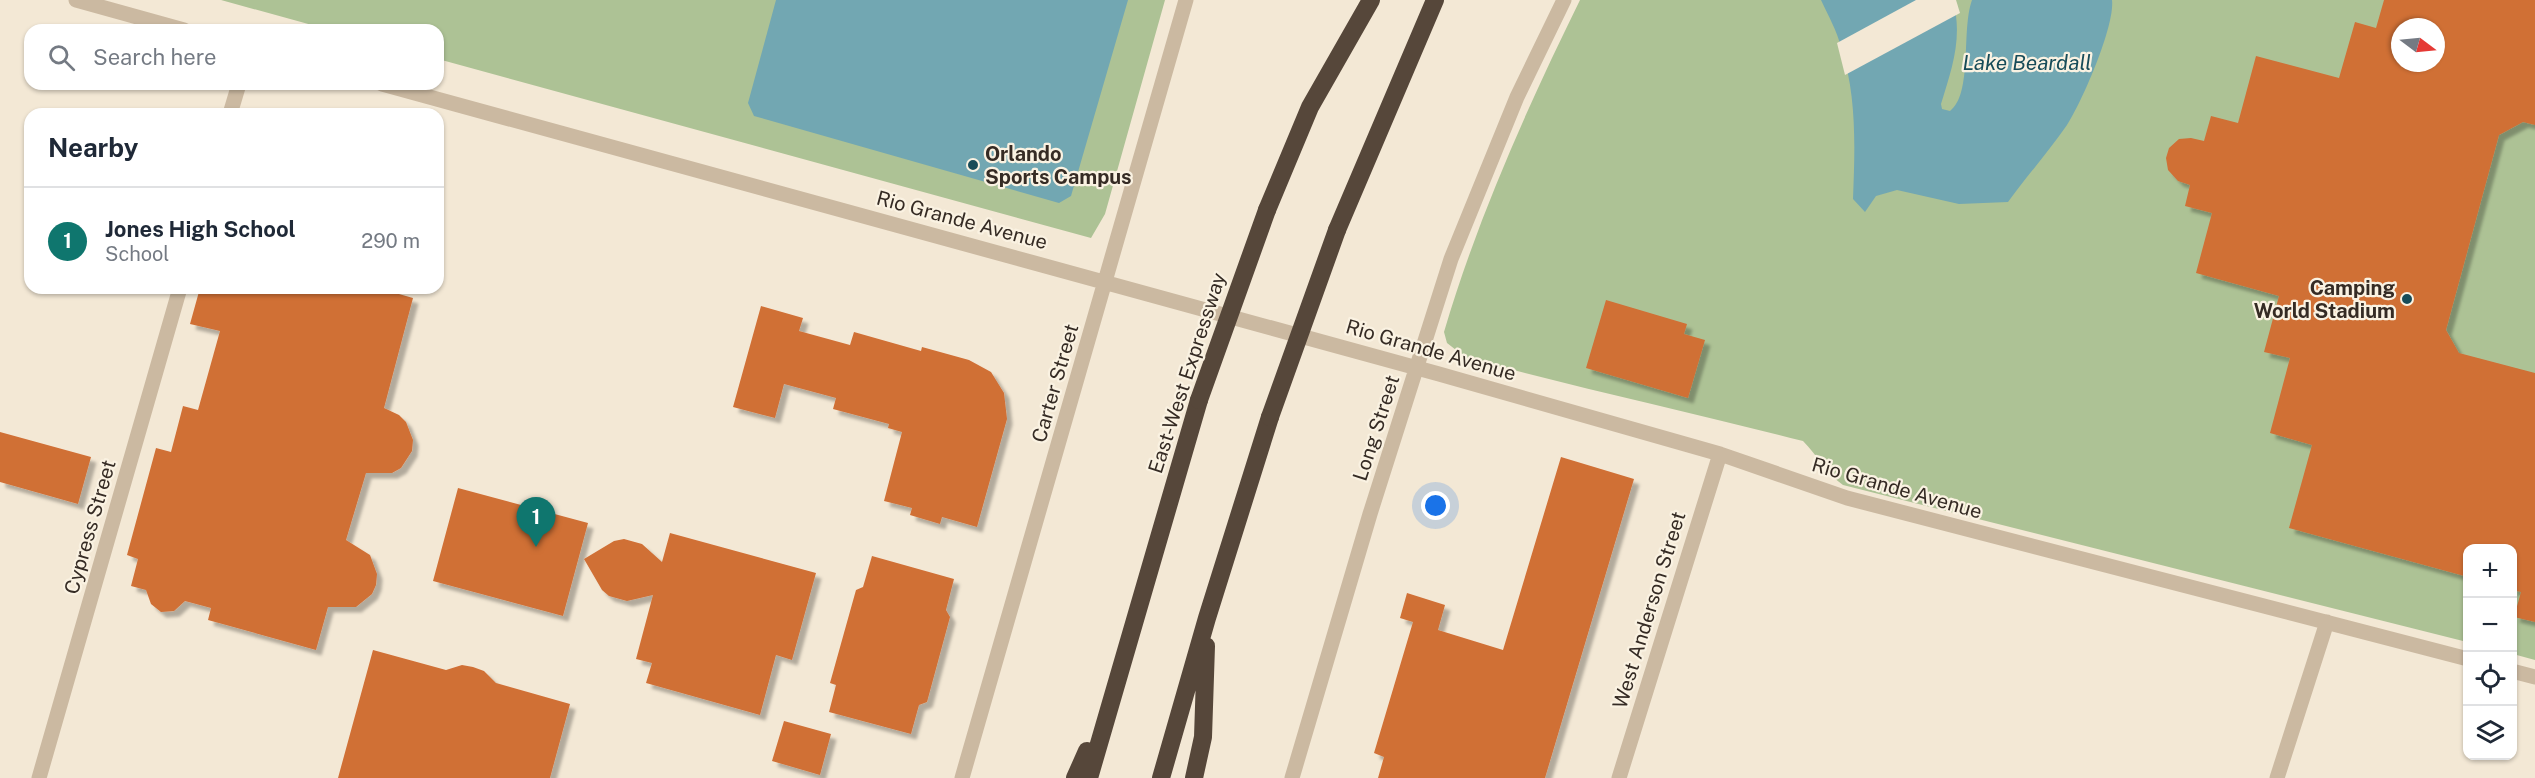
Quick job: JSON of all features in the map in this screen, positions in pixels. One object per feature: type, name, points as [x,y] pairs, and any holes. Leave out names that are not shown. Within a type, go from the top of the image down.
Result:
[{"type":"highway","name":"East-West Expressway","points":[[1089,778],[1199,400],[1267,210],[1310,107],[1371,0]]},
{"type":"highway","points":[[1161,778],[1207,618],[1270,417],[1337,230],[1435,0]]},
{"type":"highway","points":[[1194,778],[1203,737],[1207,618]]},
{"type":"highway","points":[[1075,778],[1112,694]]},
{"type":"street","points":[[76,0],[162,24]]},
{"type":"street","name":"Carter Street","points":[[962,778],[1107,281],[1186,0]]},
{"type":"street","name":"Long Street","points":[[1292,778],[1370,514],[1456,248],[1517,97],[1564,0]]},
{"type":"street","points":[[232,108],[237,90]]},
{"type":"street","name":"Rio Grande Avenue","points":[[404,90],[1107,281],[1417,368],[1720,454],[1858,501],[2019,545],[2463,658]]},
{"type":"street","name":"Cypress Street","points":[[39,778],[178,294]]},
{"type":"street","name":"West Anderson Street","points":[[1619,778],[1720,454]]},
{"type":"street","points":[[2277,778],[2327,622]]},
{"type":"street","points":[[2517,672],[2535,677]]},
{"type":"green space","name":"Orlando Sports Campus","points":[[221,0],[1165,0],[1105,214],[1091,238],[444,61],[444,24],[308,24]]},
{"type":"green space","points":[[1580,0],[2535,0],[2535,660],[2517,655],[2517,544],[2463,544],[2463,641],[1843,485],[1803,441],[1465,357],[1447,343],[1444,332],[1472,247],[1523,122]]},
{"type":"water","points":[[776,0],[1128,0],[1071,196],[1059,203],[754,116],[748,103]]},
{"type":"water","name":"Lake Beardall","points":[[1821,0],[1953,0],[1957,27],[1955,53],[1941,104],[1942,109],[1950,111],[1957,103],[1962,91],[1967,28],[1972,0],[2112,0],[2112,12],[2089,82],[2067,125],[2008,202],[1959,204],[1897,190],[1876,196],[1865,212],[1853,199],[1854,122],[1850,84],[1837,35]]},
{"type":"pier","points":[[1916,0],[1956,0],[1960,13],[1845,75],[1837,43]]},
{"type":"building","name":"Camping World Stadium","points":[[2384,0],[2535,0],[2535,125],[2523,122],[2499,135],[2446,330],[2459,353],[2535,373],[2535,622],[2517,618],[2521,592],[2517,591],[2517,544],[2463,544],[2463,576],[2289,528],[2312,445],[2270,433],[2290,358],[2264,352],[2279,296],[2196,273],[2212,213],[2185,206],[2190,185],[2178,181],[2168,170],[2166,158],[2169,148],[2179,139],[2191,138],[2204,141],[2211,116],[2238,123],[2256,56],[2339,78],[2355,22],[2376,28]]},
{"type":"building","points":[[198,294],[399,294],[413,298],[384,408],[399,415],[406,422],[413,440],[412,451],[401,468],[392,473],[366,473],[346,540],[370,555],[377,574],[376,585],[372,594],[356,607],[328,607],[316,650],[208,620],[211,608],[185,601],[174,611],[161,612],[151,604],[146,590],[131,586],[138,559],[127,555],[156,448],[171,452],[183,406],[198,410],[220,331],[190,324]]},
{"type":"building","points":[[1606,300],[1687,324],[1684,334],[1705,340],[1688,398],[1586,368]]},
{"type":"building","points":[[761,306],[803,318],[799,331],[850,345],[854,332],[921,351],[922,347],[969,360],[991,372],[1004,393],[1007,419],[977,527],[942,517],[940,524],[910,515],[912,508],[884,501],[902,432],[888,428],[889,424],[833,409],[836,398],[784,384],[775,418],[733,407]]},
{"type":"building","points":[[0,432],[91,457],[78,504],[0,482]]},
{"type":"building","points":[[1561,457],[1634,479],[1545,778],[1378,778],[1384,757],[1374,753],[1413,622],[1400,618],[1407,593],[1445,605],[1438,630],[1503,650]]},
{"type":"building","points":[[458,488],[588,523],[563,616],[433,581]]},
{"type":"building","points":[[670,533],[816,573],[792,660],[776,655],[760,715],[646,683],[652,663],[636,659],[653,595],[627,601],[609,596],[602,590],[584,559],[614,541],[624,539],[642,544],[662,562]]},
{"type":"building","points":[[872,556],[954,579],[946,610],[950,617],[927,702],[919,705],[911,734],[829,712],[836,685],[830,683],[856,590],[863,587]]},
{"type":"building","points":[[373,650],[446,670],[462,665],[473,667],[484,671],[496,683],[570,704],[550,778],[338,778]]},
{"type":"building","points":[[784,721],[831,734],[820,775],[772,761]]},
{"type":"place","name":"Orlando Sports Campus","points":[[973,165]]},
{"type":"place","name":"Camping World Stadium","points":[[2407,299]]},
{"type":"place","name":"Jones High School","points":[[536,547]]}]
